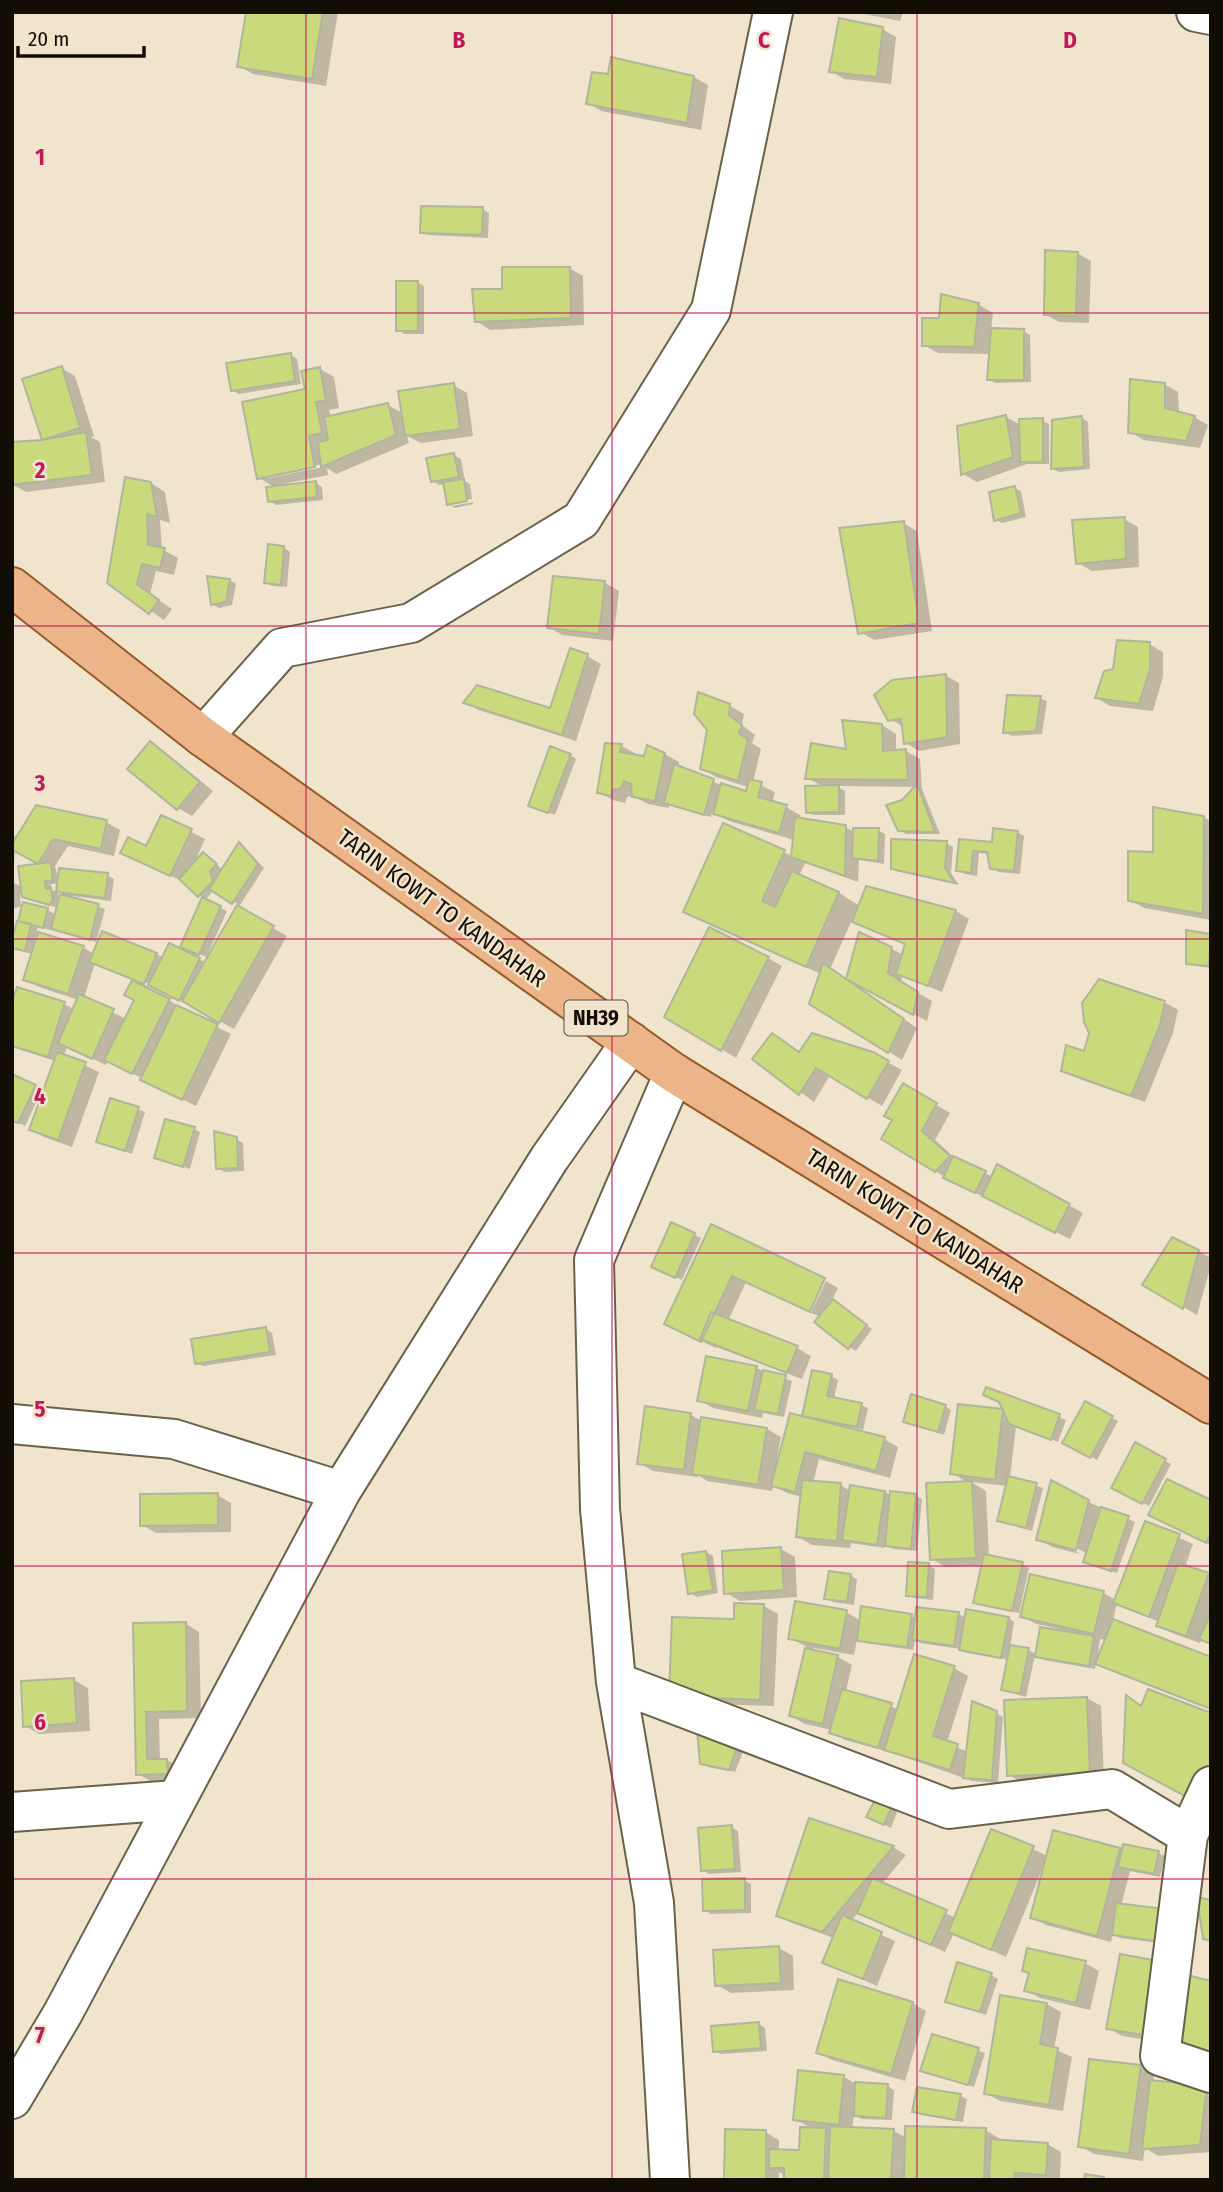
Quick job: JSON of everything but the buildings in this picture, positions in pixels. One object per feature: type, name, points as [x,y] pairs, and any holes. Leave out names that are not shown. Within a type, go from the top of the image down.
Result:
[{"type":"main road","name":"TARIN KOWT TO KANDAHAR","points":[[12,587],[203,737],[674,1073],[1211,1404]]},
{"type":"street","points":[[203,737],[282,648],[411,623],[581,520],[711,310],[773,12]]},
{"type":"street","points":[[1196,12],[1211,15]]},
{"type":"street","points":[[12,2099],[63,2014],[341,1491],[549,1159],[631,1042]]},
{"type":"street","points":[[670,2180],[654,1903],[616,1682],[600,1509],[594,1260],[674,1073]]},
{"type":"street","points":[[12,1424],[174,1439],[341,1491]]},
{"type":"street","points":[[616,1682],[949,1809],[1112,1789],[1188,1835]]},
{"type":"street","points":[[1211,1786],[1188,1835],[1160,2056],[1211,2073]]},
{"type":"street","points":[[12,1812],[176,1800]]}]
